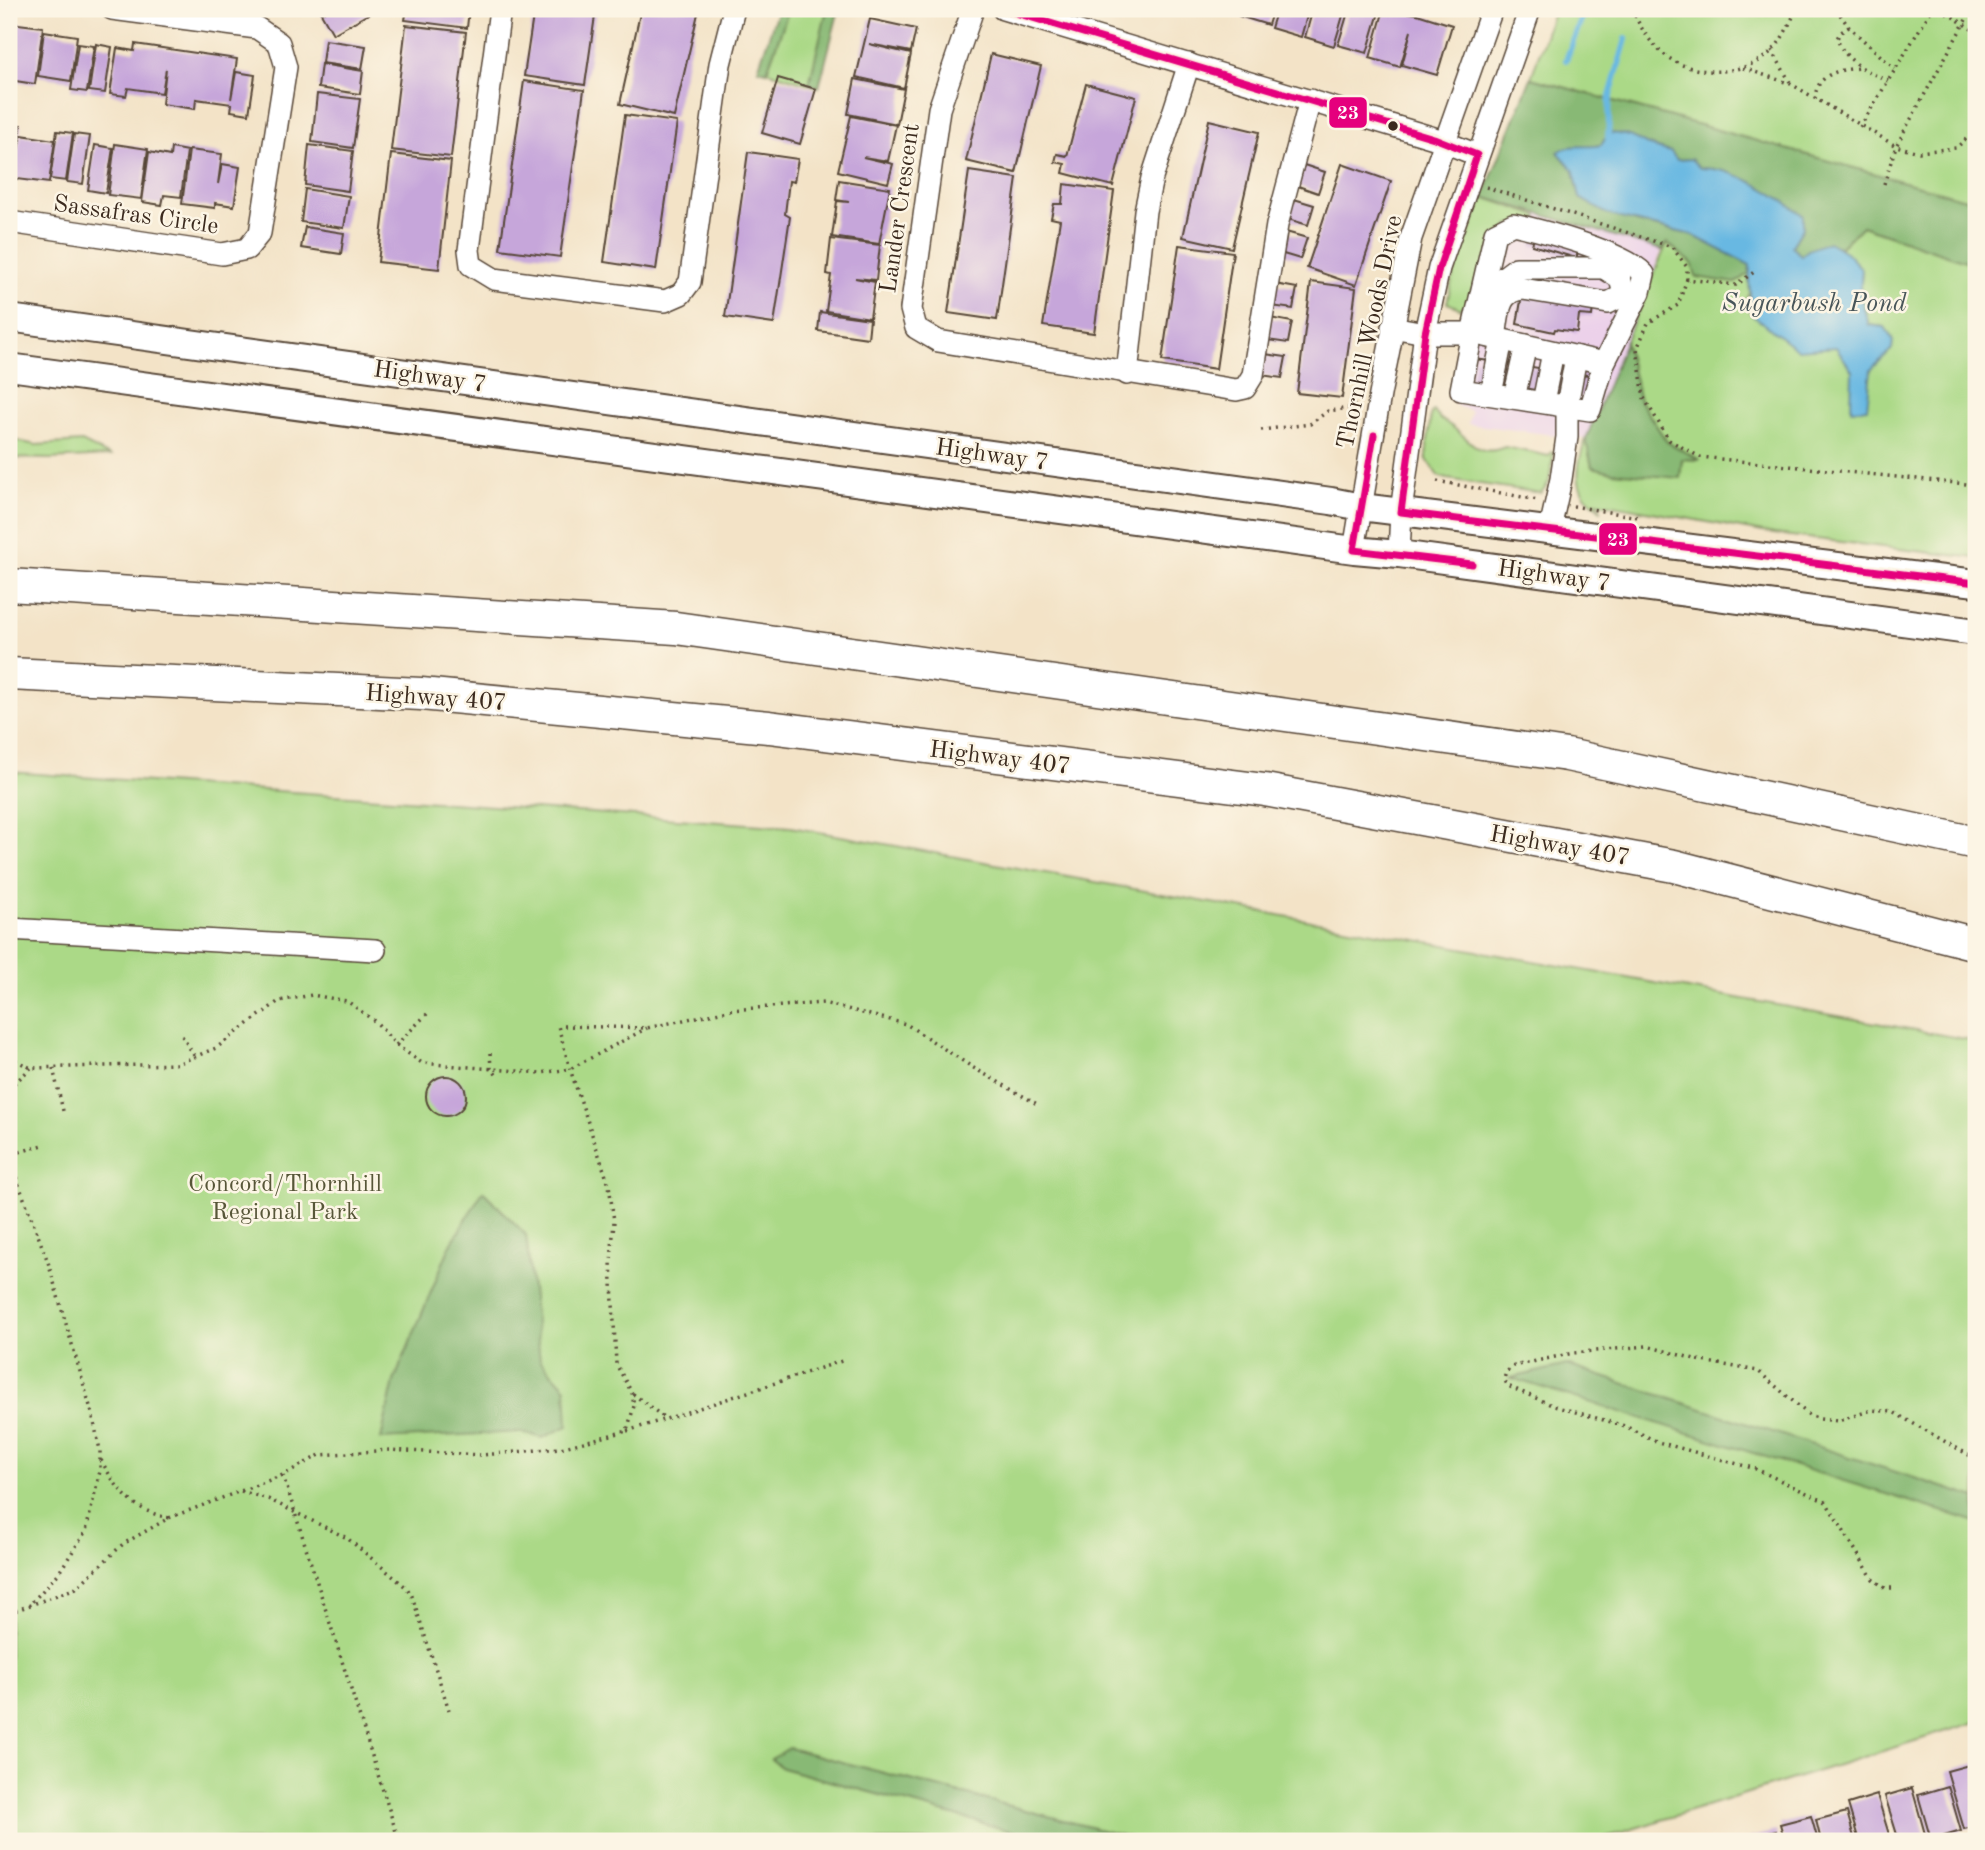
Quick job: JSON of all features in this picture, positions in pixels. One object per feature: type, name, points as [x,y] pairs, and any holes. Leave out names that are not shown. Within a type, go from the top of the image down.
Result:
[{"type":"highway","points":[[9,585],[676,628],[1567,755],[1976,843]]},
{"type":"highway","name":"Highway 407","points":[[9,674],[421,694],[769,727],[1265,790],[1674,866],[1969,943]]},
{"type":"main road","name":"Highway 7","points":[[9,318],[1361,507],[1976,583]]},
{"type":"main road","name":"Highway 7","points":[[9,367],[1976,632]]},
{"type":"street","name":"Sassafras Circle","points":[[9,222],[222,254],[247,249],[260,233],[286,67],[279,43],[257,29],[112,9]]},
{"type":"street","points":[[500,9],[469,250],[471,265],[494,279],[665,301],[681,294],[690,282],[720,64],[734,9]]},
{"type":"street","name":"Lander Crescent","points":[[973,9],[939,109],[911,309],[916,328],[938,341],[1127,374],[1236,390],[1245,388],[1253,375],[1277,225],[1310,100]]},
{"type":"street","points":[[1003,9],[1310,100],[1445,142],[1476,155]]},
{"type":"street","name":"Thornhill Woods Drive","points":[[1354,550],[1392,327],[1411,238],[1492,9]]},
{"type":"street","points":[[1399,554],[1401,512],[1425,334],[1438,268],[1530,9]]},
{"type":"street","points":[[1127,374],[1145,211],[1152,178],[1189,64]]},
{"type":"street","points":[[1489,337],[1495,233],[1513,224],[1536,229],[1609,255],[1636,266],[1644,274],[1640,292],[1604,363],[1590,410],[1461,390],[1489,337],[1503,298],[1512,290],[1523,289],[1608,303],[1624,295],[1620,278],[1604,268],[1516,268],[1500,280],[1489,313],[1489,337],[1491,394]]},
{"type":"street","points":[[1392,327],[1425,334],[1489,337],[1604,363]]},
{"type":"street","points":[[1514,398],[1526,345]]},
{"type":"street","points":[[1543,402],[1553,352]]},
{"type":"street","points":[[1550,529],[1561,479],[1567,437],[1567,405],[1576,357]]},
{"type":"street","points":[[9,929],[375,950]]},
{"type":"path","points":[[1743,68],[1772,50],[1797,9]]},
{"type":"path","points":[[1836,9],[1849,27],[1895,69]]},
{"type":"path","points":[[1860,127],[1932,9]]},
{"type":"path","points":[[1941,9],[1976,32]]},
{"type":"path","points":[[1884,184],[1896,146],[1972,9]]},
{"type":"path","points":[[1631,10],[1650,40],[1668,58],[1703,71],[1743,68],[1791,84],[1896,146],[1919,152],[1955,148],[1976,130]]},
{"type":"path","points":[[1849,27],[1840,32],[1837,38],[1839,45],[1861,68],[1888,81]]},
{"type":"path","points":[[1772,50],[1791,84]]},
{"type":"path","points":[[1815,99],[1816,88],[1829,73],[1861,68]]},
{"type":"path","points":[[1687,279],[1678,305],[1648,323],[1637,349],[1644,398],[1669,440],[1700,457],[1976,485]]},
{"type":"path","points":[[1261,430],[1310,424],[1328,411],[1350,408],[1365,393]]},
{"type":"path","points":[[9,1057],[32,1068],[177,1064],[216,1048],[279,1001],[312,995],[347,1001],[377,1023],[396,1045],[422,1063],[541,1073],[570,1069],[647,1028]]},
{"type":"path","points":[[627,1431],[634,1406],[632,1393],[616,1364],[611,1262],[614,1221],[609,1185],[570,1069],[561,1026],[647,1028],[729,1010],[823,1003],[906,1024],[972,1067],[1037,1104]]},
{"type":"path","points":[[396,1045],[429,1012]]},
{"type":"path","points":[[182,1036],[195,1057]]},
{"type":"path","points":[[490,1052],[491,1068],[499,1078]]},
{"type":"path","points":[[9,1088],[32,1068]]},
{"type":"path","points":[[53,1068],[64,1115]]},
{"type":"path","points":[[9,1136],[19,1185],[48,1262],[92,1413],[100,1458],[100,1471],[86,1531],[58,1574],[30,1604]]},
{"type":"path","points":[[13,1154],[43,1145]]},
{"type":"path","points":[[9,1188],[19,1185]]},
{"type":"path","points":[[1892,1588],[1885,1588],[1873,1579],[1826,1502],[1756,1469],[1658,1442],[1625,1426],[1553,1406],[1508,1386],[1504,1379],[1506,1372],[1514,1366],[1573,1353],[1647,1346],[1702,1361],[1758,1371],[1809,1415],[1820,1419],[1838,1421],[1872,1410],[1893,1412],[1976,1459]]},
{"type":"path","points":[[9,1613],[76,1588],[123,1544],[169,1518],[283,1475],[320,1455],[389,1450],[482,1455],[560,1448],[666,1419],[845,1360]]},
{"type":"path","points":[[632,1393],[666,1419]]},
{"type":"path","points":[[100,1458],[116,1487],[133,1503],[153,1515],[169,1518]]},
{"type":"path","points":[[283,1475],[399,1841]]},
{"type":"path","points":[[240,1491],[268,1499],[347,1538],[407,1588],[412,1596],[449,1710]]},
{"type":"shaded area","points":[[1498,203],[1662,250],[1586,439],[1468,424],[1471,411],[1457,406],[1451,398],[1470,285]]},
{"type":"green space","points":[[778,9],[789,9],[767,71],[758,69]]},
{"type":"green space","points":[[789,9],[828,9],[809,84],[767,71]]},
{"type":"green space","points":[[827,9],[839,9],[819,87],[809,84]]},
{"type":"green space","points":[[1554,9],[1976,9],[1976,202],[1531,78]]},
{"type":"green space","points":[[1531,78],[1976,202],[1976,268],[1974,264],[1862,226],[1840,248],[1837,246],[1801,256],[1792,246],[1803,228],[1700,168],[1691,159],[1677,160],[1671,152],[1610,133],[1601,145],[1558,152],[1574,171],[1580,198],[1636,222],[1692,235],[1750,265],[1749,274],[1735,283],[1696,277],[1692,263],[1667,243],[1662,250],[1483,197]]},
{"type":"green space","points":[[1483,197],[1538,216],[1535,231],[1509,224],[1469,312],[1447,303],[1452,280]]},
{"type":"green space","points":[[1862,226],[1975,264],[1976,558],[1774,534],[1596,502],[1602,511],[1589,499],[1581,489],[1578,475],[1586,439],[1592,467],[1680,477],[1682,459],[1698,460],[1667,442],[1640,401],[1625,342],[1667,243],[1692,263],[1735,283],[1749,274],[1750,293],[1744,304],[1752,315],[1834,325],[1885,327],[1869,325],[1860,295],[1862,269],[1840,248]]},
{"type":"green space","points":[[1625,342],[1640,401],[1667,442],[1700,460],[1682,459],[1680,478],[1612,472],[1592,467],[1586,439]]},
{"type":"green space","points":[[1434,411],[1482,450],[1505,447],[1549,456],[1554,452],[1549,482],[1541,493],[1438,476],[1426,458],[1431,413]]},
{"type":"green space","points":[[9,439],[36,445],[82,442],[110,456],[9,458]]},
{"type":"green space","name":"Concord/Thornhill Regional Park","points":[[9,772],[791,827],[1976,1041],[1976,1722],[1594,1841],[9,1841]]},
{"type":"green space","points":[[483,1191],[526,1235],[540,1360],[566,1388],[568,1426],[542,1438],[522,1432],[381,1439],[394,1381],[450,1246]]},
{"type":"green space","points":[[1567,1365],[1976,1498],[1976,1522],[1511,1378]]},
{"type":"green space","points":[[789,1748],[1143,1841],[1047,1841],[782,1768],[771,1759]]},
{"type":"water","name":"Sugarbush Pond","points":[[1609,133],[1630,136],[1671,152],[1677,160],[1691,159],[1700,168],[1727,172],[1755,184],[1803,215],[1803,228],[1792,246],[1801,256],[1808,250],[1828,242],[1846,252],[1862,269],[1860,295],[1869,325],[1885,327],[1893,340],[1892,349],[1871,370],[1867,408],[1851,409],[1852,371],[1836,347],[1798,350],[1752,315],[1750,265],[1692,235],[1609,215],[1580,198],[1574,171],[1558,152],[1574,146],[1601,145]]},
{"type":"building","points":[[329,9],[368,9],[370,13],[333,34],[321,13]]},
{"type":"building","points":[[407,9],[469,9],[467,28],[405,20]]},
{"type":"building","points":[[534,9],[596,9],[585,85],[524,76]]},
{"type":"building","points":[[641,9],[699,9],[674,117],[620,104]]},
{"type":"building","points":[[1241,9],[1273,9],[1268,25],[1239,16]]},
{"type":"building","points":[[1277,9],[1309,9],[1301,37],[1271,28]]},
{"type":"building","points":[[1313,9],[1345,9],[1334,46],[1305,37]]},
{"type":"building","points":[[1349,9],[1380,9],[1367,53],[1338,45]]},
{"type":"building","points":[[1384,9],[1417,14],[1452,25],[1437,75],[1402,65],[1411,31],[1400,67],[1370,58]]},
{"type":"building","points":[[870,19],[916,29],[911,52],[869,44],[911,54],[904,88],[856,77]]},
{"type":"building","points":[[10,23],[43,27],[35,84],[9,80]]},
{"type":"building","points":[[406,25],[466,32],[451,157],[391,150]]},
{"type":"building","points":[[44,31],[77,36],[71,81],[38,76]]},
{"type":"building","points":[[325,40],[366,46],[362,69],[322,63]]},
{"type":"building","points":[[78,44],[94,46],[87,92],[71,90]]},
{"type":"building","points":[[96,44],[112,47],[105,93],[89,91]]},
{"type":"building","points":[[135,44],[237,59],[231,99],[236,72],[255,75],[249,114],[231,111],[232,104],[196,99],[195,109],[162,104],[166,69],[162,93],[128,88],[126,96],[110,94],[117,48],[134,51]]},
{"type":"building","points":[[991,54],[1041,66],[1016,173],[966,161]]},
{"type":"building","points":[[321,64],[363,71],[360,94],[318,88]]},
{"type":"building","points":[[778,78],[816,89],[800,144],[762,133]]},
{"type":"building","points":[[855,79],[904,89],[897,124],[848,114]]},
{"type":"building","points":[[524,81],[584,90],[560,257],[500,249]]},
{"type":"building","points":[[1086,84],[1136,97],[1113,186],[1063,173],[1065,164],[1055,162],[1057,154],[1067,156]]},
{"type":"building","points":[[317,94],[360,99],[353,148],[312,142]]},
{"type":"building","points":[[625,115],[677,122],[656,270],[604,262]]},
{"type":"building","points":[[851,116],[896,125],[888,161],[863,157],[893,164],[888,183],[838,171]]},
{"type":"building","points":[[1209,120],[1259,132],[1232,248],[1183,237]]},
{"type":"building","points":[[9,123],[21,125],[16,160],[21,135],[55,140],[49,183],[9,178]]},
{"type":"building","points":[[57,131],[73,133],[66,181],[50,179]]},
{"type":"building","points":[[74,134],[90,136],[83,184],[67,182]]},
{"type":"building","points":[[115,144],[148,149],[141,199],[108,195]]},
{"type":"building","points":[[95,145],[113,148],[106,193],[88,190]]},
{"type":"building","points":[[309,145],[353,151],[348,191],[305,185]]},
{"type":"building","points":[[171,148],[187,151],[181,197],[164,195],[162,205],[142,202],[149,152],[170,156]]},
{"type":"building","points":[[189,150],[222,154],[218,184],[222,164],[240,167],[234,206],[215,203],[215,208],[182,204]]},
{"type":"building","points":[[748,152],[798,159],[794,182],[789,181],[785,214],[790,217],[774,324],[725,317]]},
{"type":"building","points":[[391,154],[451,161],[439,269],[378,262]]},
{"type":"building","points":[[1342,164],[1391,181],[1356,285],[1307,268]]},
{"type":"building","points":[[1304,165],[1325,172],[1318,193],[1298,186]]},
{"type":"building","points":[[969,171],[1017,178],[997,320],[948,313]]},
{"type":"building","points":[[839,180],[890,188],[879,244],[832,237],[837,201],[849,202],[836,200]]},
{"type":"building","points":[[1064,184],[1114,191],[1094,333],[1043,326],[1060,220],[1051,218],[1054,204],[1062,204]]},
{"type":"building","points":[[305,189],[349,196],[344,228],[301,222]]},
{"type":"building","points":[[1294,199],[1314,205],[1308,225],[1288,219]]},
{"type":"building","points":[[1539,220],[1584,234],[1576,258],[1532,245]]},
{"type":"building","points":[[305,227],[344,233],[341,254],[301,248]]},
{"type":"building","points":[[1286,232],[1307,238],[1300,259],[1280,253]]},
{"type":"building","points":[[831,239],[880,245],[876,280],[855,278],[875,282],[870,318],[826,311],[831,275],[827,274]]},
{"type":"building","points":[[1179,245],[1233,252],[1216,369],[1162,361]]},
{"type":"building","points":[[1311,282],[1356,288],[1342,398],[1297,393]]},
{"type":"building","points":[[1275,284],[1297,288],[1293,309],[1271,306]]},
{"type":"building","points":[[1522,295],[1593,307],[1592,316],[1579,315],[1577,332],[1555,329],[1554,332],[1517,324]]},
{"type":"building","points":[[820,312],[870,319],[868,338],[818,331]]},
{"type":"building","points":[[1270,318],[1292,322],[1288,343],[1267,340]]},
{"type":"building","points":[[1265,354],[1286,357],[1282,378],[1261,375]]},
{"type":"building","points":[[1475,359],[1588,375],[1585,397],[1471,381]]},
{"type":"building","points":[[446,1076],[460,1082],[466,1096],[460,1110],[446,1116],[432,1110],[426,1096],[432,1082]]},
{"type":"building","points":[[1976,1763],[1976,1826],[1964,1829],[1947,1771]]},
{"type":"building","points":[[1948,1786],[1961,1831],[1931,1840],[1918,1795]]},
{"type":"building","points":[[1912,1788],[1927,1841],[1899,1841],[1885,1796]]},
{"type":"building","points":[[1877,1795],[1891,1841],[1859,1841],[1848,1804]]},
{"type":"building","points":[[1847,1812],[1855,1841],[1821,1841],[1816,1820]]},
{"type":"building","points":[[1811,1816],[1818,1841],[1785,1841],[1780,1824]]},
{"type":"building","points":[[1776,1831],[1779,1841],[1749,1841],[1749,1838]]},
{"type":"waterway","points":[[1566,60],[1585,9]]},
{"type":"waterway","points":[[1608,138],[1610,96],[1626,39]]},
{"type":"transit line","name":"23","points":[[1003,9],[1434,138],[1477,155],[1439,268],[1425,333],[1401,512],[1976,583]]},
{"type":"transit line","name":"23","points":[[1374,435],[1354,550],[1472,564]]}]
